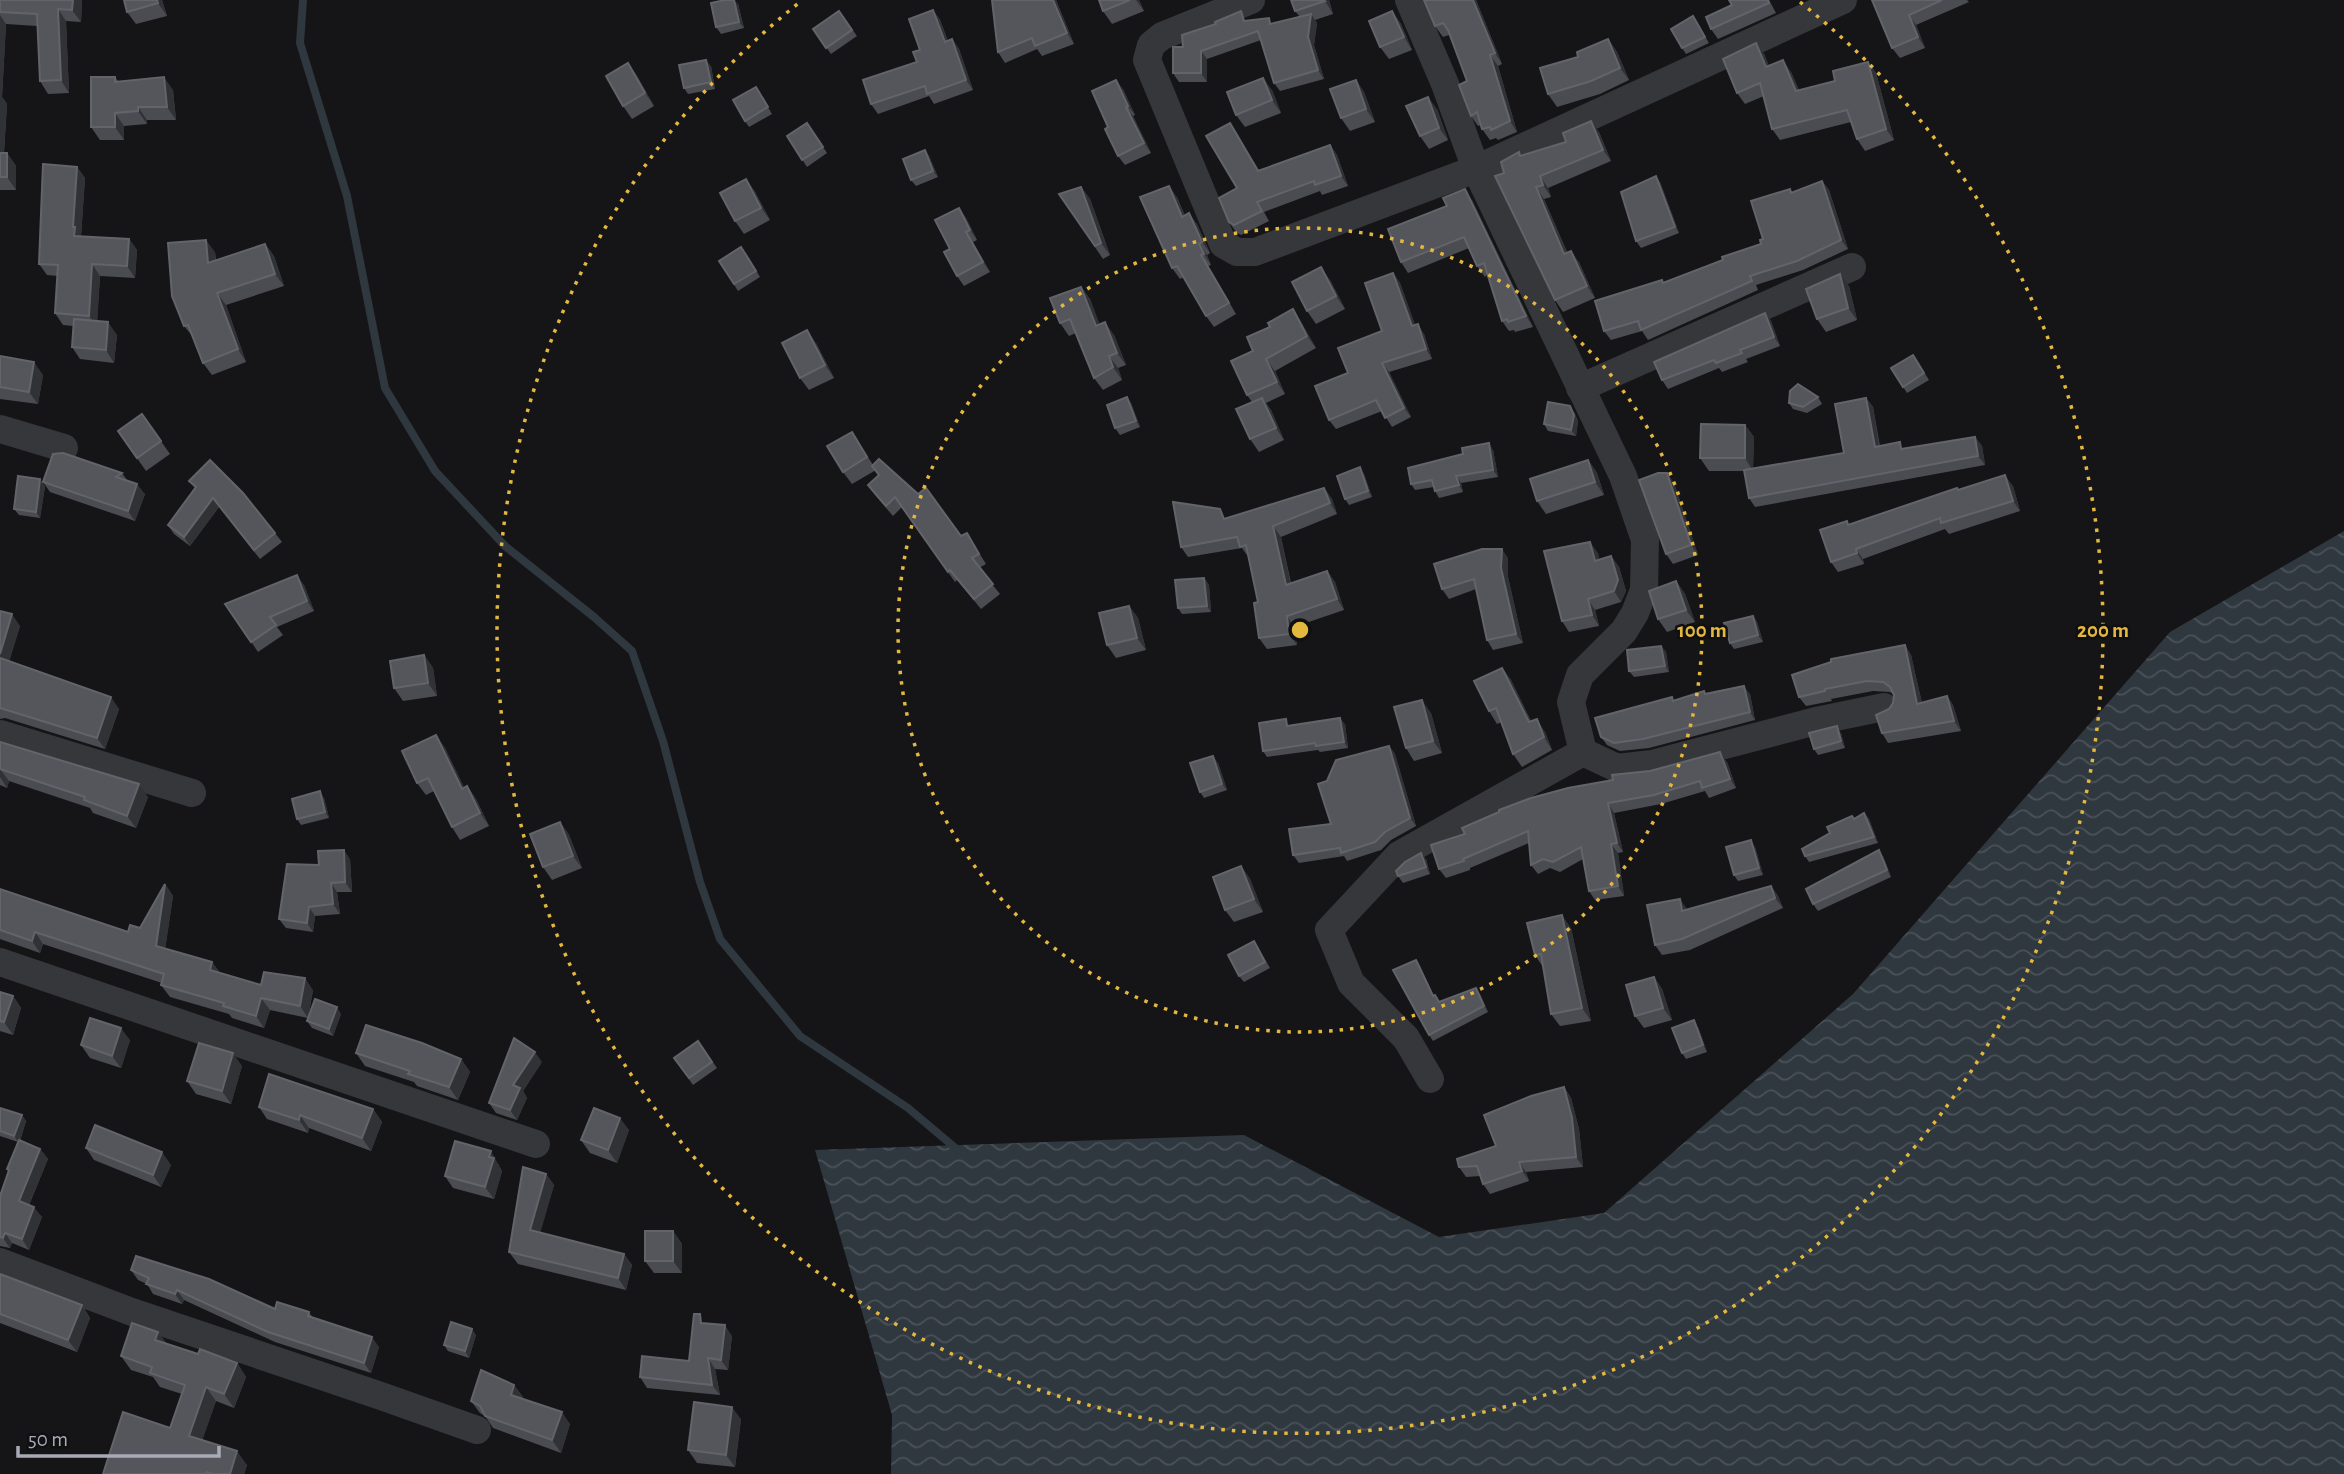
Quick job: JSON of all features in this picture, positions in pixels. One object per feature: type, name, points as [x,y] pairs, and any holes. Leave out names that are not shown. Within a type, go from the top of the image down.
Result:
[{"type":"street","points":[[1251,0],[1161,36],[1151,45],[1147,60],[1223,244],[1237,253],[1255,252],[1476,169],[1786,12],[1843,0]]},
{"type":"street","points":[[1409,0],[1445,83],[1476,169],[1623,476],[1645,540],[1644,590],[1635,613],[1624,631],[1580,675],[1571,702],[1583,752]]},
{"type":"street","points":[[1580,388],[1852,267]]},
{"type":"street","points":[[0,429],[64,448]]},
{"type":"street","points":[[1583,752],[1617,768],[1652,764],[1884,707]]},
{"type":"street","points":[[0,734],[192,793]]},
{"type":"street","points":[[1430,1079],[1406,1038],[1351,983],[1329,930],[1399,855],[1583,752]]},
{"type":"street","points":[[0,962],[536,1144]]},
{"type":"street","points":[[0,1262],[132,1312],[477,1430]]},
{"type":"water","points":[[2344,531],[2344,1474],[891,1474],[892,1415],[815,1150],[1244,1135],[1439,1237],[1604,1213],[1853,994],[2170,632]]},
{"type":"building","points":[[0,0],[73,0],[72,10],[58,9],[61,80],[40,81],[37,14],[0,12]]},
{"type":"building","points":[[124,0],[157,0],[158,3],[127,12]]},
{"type":"building","points":[[734,0],[739,22],[716,27],[711,3]]},
{"type":"building","points":[[992,0],[1053,0],[1067,33],[1035,46],[1032,38],[998,52]]},
{"type":"building","points":[[1099,0],[1130,0],[1103,11]]},
{"type":"building","points":[[1291,0],[1324,0],[1325,1],[1295,11]]},
{"type":"building","points":[[1424,0],[1473,0],[1495,53],[1490,55],[1510,121],[1491,130],[1490,127],[1482,129],[1477,112],[1471,116],[1459,85],[1467,81],[1448,30],[1443,23],[1435,26]]},
{"type":"building","points":[[1729,0],[1768,0],[1769,3],[1711,29],[1706,17],[1732,5]]},
{"type":"building","points":[[1872,0],[1942,0],[1909,15],[1918,37],[1892,48]]},
{"type":"building","points":[[933,10],[945,42],[952,39],[966,80],[927,94],[925,86],[871,104],[863,80],[917,62],[913,52],[920,50],[909,19]]},
{"type":"building","points":[[839,11],[852,30],[826,48],[813,29]]},
{"type":"building","points":[[1241,11],[1244,21],[1269,18],[1270,24],[1311,14],[1308,37],[1318,70],[1274,83],[1258,31],[1201,51],[1201,73],[1173,73],[1173,47],[1183,47],[1182,35],[1216,24],[1215,22]]},
{"type":"building","points":[[1392,11],[1404,37],[1380,47],[1369,21]]},
{"type":"building","points":[[1693,16],[1705,37],[1682,48],[1671,29]]},
{"type":"building","points":[[1608,39],[1620,68],[1591,81],[1548,94],[1540,68],[1578,57],[1577,52]]},
{"type":"building","points":[[1756,43],[1766,67],[1783,60],[1796,91],[1835,81],[1833,71],[1868,62],[1886,129],[1857,139],[1847,110],[1772,129],[1760,83],[1737,93],[1723,59]]},
{"type":"building","points":[[706,60],[711,82],[684,88],[679,65]]},
{"type":"building","points":[[628,63],[645,93],[623,106],[606,76]]},
{"type":"building","points":[[91,77],[115,77],[115,82],[164,77],[167,107],[138,107],[138,111],[115,113],[115,127],[91,127]]},
{"type":"building","points":[[1263,78],[1272,100],[1236,115],[1227,92]]},
{"type":"building","points":[[1116,80],[1144,143],[1118,156],[1092,91]]},
{"type":"building","points":[[1356,80],[1366,109],[1341,118],[1330,89]]},
{"type":"building","points":[[756,87],[768,107],[745,121],[733,100]]},
{"type":"building","points":[[1428,97],[1439,128],[1420,136],[1406,106]]},
{"type":"building","points":[[1591,121],[1603,150],[1540,176],[1543,185],[1536,187],[1564,254],[1571,251],[1587,286],[1555,300],[1495,176],[1504,173],[1501,162],[1519,152],[1520,156],[1566,142],[1563,133]]},
{"type":"building","points":[[807,123],[823,147],[802,160],[787,136]]},
{"type":"building","points":[[1230,123],[1258,171],[1330,145],[1341,176],[1315,185],[1314,181],[1257,202],[1262,211],[1234,225],[1229,222],[1219,198],[1237,188],[1206,136]]},
{"type":"building","points":[[925,150],[933,171],[911,180],[903,159]]},
{"type":"building","points":[[0,153],[7,153],[7,177],[0,177]]},
{"type":"building","points":[[43,164],[77,167],[74,236],[129,239],[127,266],[92,264],[89,316],[55,313],[58,265],[39,264]]},
{"type":"building","points":[[1656,176],[1675,227],[1636,241],[1621,192]]},
{"type":"building","points":[[746,179],[761,208],[735,221],[720,193]]},
{"type":"building","points":[[1822,181],[1841,240],[1797,261],[1750,276],[1752,281],[1641,330],[1638,321],[1604,331],[1595,301],[1662,280],[1663,283],[1723,260],[1722,257],[1761,244],[1760,240],[1763,239],[1751,201],[1790,189],[1791,193]]},
{"type":"building","points":[[1169,186],[1182,217],[1189,213],[1202,242],[1199,244],[1204,254],[1201,255],[1229,303],[1206,316],[1177,266],[1172,268],[1140,197]]},
{"type":"building","points":[[1081,187],[1101,243],[1095,246],[1059,194]]},
{"type":"building","points":[[1465,189],[1526,316],[1508,322],[1507,319],[1502,321],[1484,263],[1477,266],[1464,237],[1401,262],[1388,229],[1447,206],[1443,198]]},
{"type":"building","points":[[959,208],[970,230],[966,232],[983,262],[957,276],[944,252],[950,249],[935,220]]},
{"type":"building","points":[[206,240],[208,263],[265,244],[275,274],[217,293],[238,349],[203,363],[188,325],[184,326],[172,296],[168,243]]},
{"type":"building","points":[[741,247],[756,271],[734,284],[719,261]]},
{"type":"building","points":[[1321,267],[1336,296],[1307,311],[1292,282]]},
{"type":"building","points":[[1393,273],[1412,326],[1418,324],[1426,349],[1382,363],[1404,408],[1385,418],[1376,400],[1329,420],[1315,386],[1348,373],[1338,348],[1382,331],[1365,283]]},
{"type":"building","points":[[1840,274],[1848,308],[1817,319],[1806,289]]},
{"type":"building","points":[[1081,287],[1096,326],[1105,322],[1117,353],[1109,356],[1113,367],[1094,378],[1070,319],[1060,323],[1050,298]]},
{"type":"building","points":[[1293,309],[1307,336],[1266,359],[1277,382],[1247,395],[1231,361],[1253,351],[1247,337],[1270,327],[1268,323]]},
{"type":"building","points":[[1765,313],[1774,337],[1716,363],[1714,360],[1662,380],[1654,362]]},
{"type":"building","points":[[74,319],[108,322],[106,350],[72,347]]},
{"type":"building","points":[[807,330],[825,365],[800,378],[782,343]]},
{"type":"building","points":[[1913,355],[1924,373],[1903,387],[1891,368]]},
{"type":"building","points":[[0,356],[34,362],[29,392],[0,387]]},
{"type":"building","points":[[1798,384],[1818,397],[1803,407],[1789,403],[1790,391]]},
{"type":"building","points":[[1127,397],[1136,421],[1115,428],[1107,405]]},
{"type":"building","points":[[1262,398],[1276,428],[1250,439],[1236,409]]},
{"type":"building","points":[[1866,398],[1875,447],[1900,442],[1901,449],[1975,437],[1978,456],[1749,498],[1744,470],[1844,453],[1835,404]]},
{"type":"building","points":[[1548,402],[1570,406],[1574,415],[1571,430],[1544,424]]},
{"type":"building","points":[[142,414],[161,441],[137,458],[118,431]]},
{"type":"building","points":[[1701,424],[1745,425],[1745,458],[1700,458]]},
{"type":"building","points":[[852,432],[867,457],[843,472],[827,446]]},
{"type":"building","points":[[1489,443],[1493,470],[1456,476],[1459,485],[1435,491],[1432,480],[1411,484],[1408,468],[1463,454],[1462,448]]},
{"type":"building","points":[[63,453],[122,473],[116,477],[137,484],[128,511],[43,482],[53,454]]},
{"type":"building","points":[[879,459],[918,494],[926,488],[961,536],[967,533],[979,554],[972,558],[993,584],[974,599],[950,570],[948,572],[895,497],[886,506],[868,485],[879,475],[872,466]]},
{"type":"building","points":[[210,460],[243,493],[275,533],[254,550],[213,498],[184,537],[168,525],[196,487],[189,481]]},
{"type":"building","points":[[1588,460],[1595,482],[1537,501],[1530,479]]},
{"type":"building","points":[[1360,467],[1368,491],[1345,499],[1337,476]]},
{"type":"building","points":[[1658,473],[1667,473],[1691,545],[1666,554],[1639,480]]},
{"type":"building","points":[[2005,475],[2013,501],[1941,523],[1940,518],[1856,549],[1857,553],[1831,562],[1820,530],[1847,521],[1848,525],[1957,488],[1958,490]]},
{"type":"building","points":[[18,476],[40,479],[36,512],[14,509]]},
{"type":"building","points":[[1324,488],[1330,503],[1273,526],[1286,585],[1327,571],[1337,599],[1287,616],[1289,634],[1259,638],[1254,603],[1258,602],[1246,545],[1240,547],[1237,537],[1181,547],[1173,502],[1220,509],[1224,519]]},
{"type":"building","points":[[1590,542],[1595,561],[1611,556],[1618,580],[1614,591],[1588,599],[1592,615],[1562,621],[1544,551]]},
{"type":"building","points":[[1482,549],[1502,549],[1501,568],[1516,634],[1487,640],[1474,579],[1442,589],[1434,564]]},
{"type":"building","points":[[297,575],[307,601],[270,617],[276,625],[251,642],[225,604]]},
{"type":"building","points":[[1204,578],[1207,606],[1178,608],[1175,580]]},
{"type":"building","points":[[1676,581],[1686,610],[1658,619],[1649,591]]},
{"type":"building","points":[[1129,606],[1137,638],[1107,645],[1099,613]]},
{"type":"building","points":[[0,611],[12,614],[0,654]]},
{"type":"building","points":[[1753,616],[1758,635],[1730,643],[1724,623]]},
{"type":"building","points":[[1905,645],[1917,704],[1947,696],[1954,721],[1882,733],[1876,715],[1889,709],[1894,695],[1890,687],[1883,682],[1867,681],[1799,697],[1792,675],[1831,662],[1831,659]]},
{"type":"building","points":[[1661,646],[1665,666],[1629,671],[1627,650]]},
{"type":"building","points":[[424,655],[428,683],[394,688],[390,661]]},
{"type":"building","points":[[0,658],[111,697],[97,738],[0,708]]},
{"type":"building","points":[[1502,668],[1529,722],[1537,719],[1544,737],[1513,754],[1496,708],[1489,711],[1474,681]]},
{"type":"building","points":[[1744,686],[1750,712],[1643,739],[1614,743],[1601,737],[1595,718],[1672,697],[1673,701],[1704,691],[1705,694]]},
{"type":"building","points":[[1422,700],[1433,741],[1406,748],[1394,707]]},
{"type":"building","points":[[1340,718],[1344,742],[1316,746],[1315,743],[1263,751],[1259,723],[1286,719],[1287,726]]},
{"type":"building","points":[[1837,726],[1841,741],[1814,749],[1809,733]]},
{"type":"building","points":[[436,735],[462,789],[467,786],[480,813],[452,827],[428,778],[417,783],[402,751]]},
{"type":"building","points":[[0,742],[139,784],[127,816],[84,800],[85,797],[0,769]]},
{"type":"building","points":[[1389,746],[1410,818],[1385,832],[1375,842],[1341,853],[1340,848],[1293,855],[1289,829],[1331,824],[1318,784],[1327,781],[1336,760]]},
{"type":"building","points":[[1720,752],[1730,779],[1702,788],[1700,781],[1654,795],[1608,803],[1617,843],[1611,844],[1618,886],[1589,891],[1581,847],[1553,862],[1543,859],[1531,865],[1528,831],[1463,859],[1464,861],[1439,869],[1431,845],[1465,834],[1462,828],[1499,810],[1568,788],[1613,780],[1612,775],[1650,771]]},
{"type":"building","points":[[1213,756],[1222,784],[1200,792],[1190,763]]},
{"type":"building","points":[[320,791],[325,812],[297,819],[292,799]]},
{"type":"building","points":[[1864,813],[1874,837],[1805,856],[1802,849],[1830,833],[1827,827]]},
{"type":"building","points":[[560,822],[573,856],[543,867],[530,834]]},
{"type":"building","points":[[1751,840],[1759,868],[1734,875],[1726,847]]},
{"type":"building","points":[[344,850],[345,882],[331,883],[333,904],[309,907],[307,923],[279,919],[287,864],[319,865],[318,851]]},
{"type":"building","points":[[1879,850],[1887,870],[1813,904],[1806,889]]},
{"type":"building","points":[[1421,853],[1426,867],[1398,876],[1396,871],[1405,862]]},
{"type":"building","points":[[1241,866],[1254,899],[1225,910],[1213,877]]},
{"type":"building","points":[[165,884],[156,946],[212,962],[210,970],[261,985],[264,972],[305,978],[300,1006],[261,998],[256,1016],[223,1006],[224,1003],[161,985],[164,974],[35,932],[32,941],[0,930],[0,889],[128,932],[130,925],[140,928]]},
{"type":"building","points":[[1771,886],[1775,898],[1682,939],[1655,945],[1647,905],[1680,899],[1682,911]]},
{"type":"building","points":[[1562,915],[1582,1008],[1551,1014],[1541,954],[1535,955],[1527,923]]},
{"type":"building","points":[[1254,941],[1265,962],[1239,976],[1228,955]]},
{"type":"building","points":[[1416,960],[1433,996],[1435,995],[1439,1002],[1476,988],[1484,1006],[1429,1035],[1393,970]]},
{"type":"building","points":[[1654,977],[1663,1008],[1635,1016],[1626,985]]},
{"type":"building","points":[[0,992],[13,996],[4,1022],[0,1021]]},
{"type":"building","points":[[315,999],[337,1007],[329,1029],[307,1021]]},
{"type":"building","points":[[90,1018],[121,1028],[112,1056],[81,1045]]},
{"type":"building","points":[[1694,1020],[1703,1045],[1682,1053],[1672,1028]]},
{"type":"building","points":[[366,1025],[461,1059],[449,1087],[356,1053]]},
{"type":"building","points":[[514,1038],[535,1052],[513,1085],[520,1088],[510,1110],[489,1103]]},
{"type":"building","points":[[698,1041],[712,1062],[689,1078],[674,1058]]},
{"type":"building","points":[[199,1043],[233,1053],[222,1091],[187,1081]]},
{"type":"building","points":[[269,1074],[373,1109],[362,1138],[300,1115],[299,1120],[259,1107]]},
{"type":"building","points":[[1564,1087],[1572,1118],[1576,1157],[1519,1162],[1522,1171],[1483,1184],[1477,1166],[1459,1167],[1457,1159],[1496,1146],[1484,1115],[1531,1096]]},
{"type":"building","points":[[0,1108],[22,1115],[14,1136],[0,1131]]},
{"type":"building","points":[[594,1108],[620,1118],[608,1150],[581,1140]]},
{"type":"building","points":[[95,1125],[162,1152],[153,1175],[86,1148]]},
{"type":"building","points":[[19,1140],[40,1149],[19,1201],[34,1207],[22,1239],[5,1233],[3,1238],[0,1237],[0,1196]]},
{"type":"building","points":[[455,1141],[491,1151],[489,1157],[494,1158],[485,1187],[445,1176]]},
{"type":"building","points":[[523,1167],[546,1174],[530,1230],[624,1254],[618,1278],[509,1252]]},
{"type":"building","points":[[645,1231],[673,1231],[673,1261],[645,1261]]},
{"type":"building","points":[[136,1256],[209,1279],[275,1309],[277,1302],[309,1312],[308,1316],[372,1337],[364,1363],[268,1332],[177,1290],[175,1294],[146,1284],[149,1278],[131,1270]]},
{"type":"building","points":[[0,1274],[82,1305],[68,1340],[0,1314]]},
{"type":"building","points":[[694,1314],[700,1314],[701,1323],[725,1325],[721,1360],[708,1358],[712,1385],[640,1377],[642,1356],[689,1361]]},
{"type":"building","points":[[451,1322],[472,1329],[465,1351],[444,1345]]},
{"type":"building","points":[[132,1323],[158,1332],[155,1340],[198,1354],[200,1349],[237,1363],[224,1394],[206,1387],[189,1436],[237,1451],[230,1474],[103,1474],[123,1412],[170,1428],[185,1385],[150,1373],[152,1367],[121,1356]]},
{"type":"building","points":[[481,1370],[514,1385],[511,1395],[562,1412],[552,1440],[485,1416],[480,1406],[471,1401]]},
{"type":"building","points":[[694,1402],[732,1407],[726,1455],[688,1450]]},
{"type":"waterway","points":[[303,0],[300,43],[347,196],[385,388],[435,471],[505,546],[632,651],[663,741],[700,882],[720,939],[800,1036],[908,1108],[959,1151]]}]
